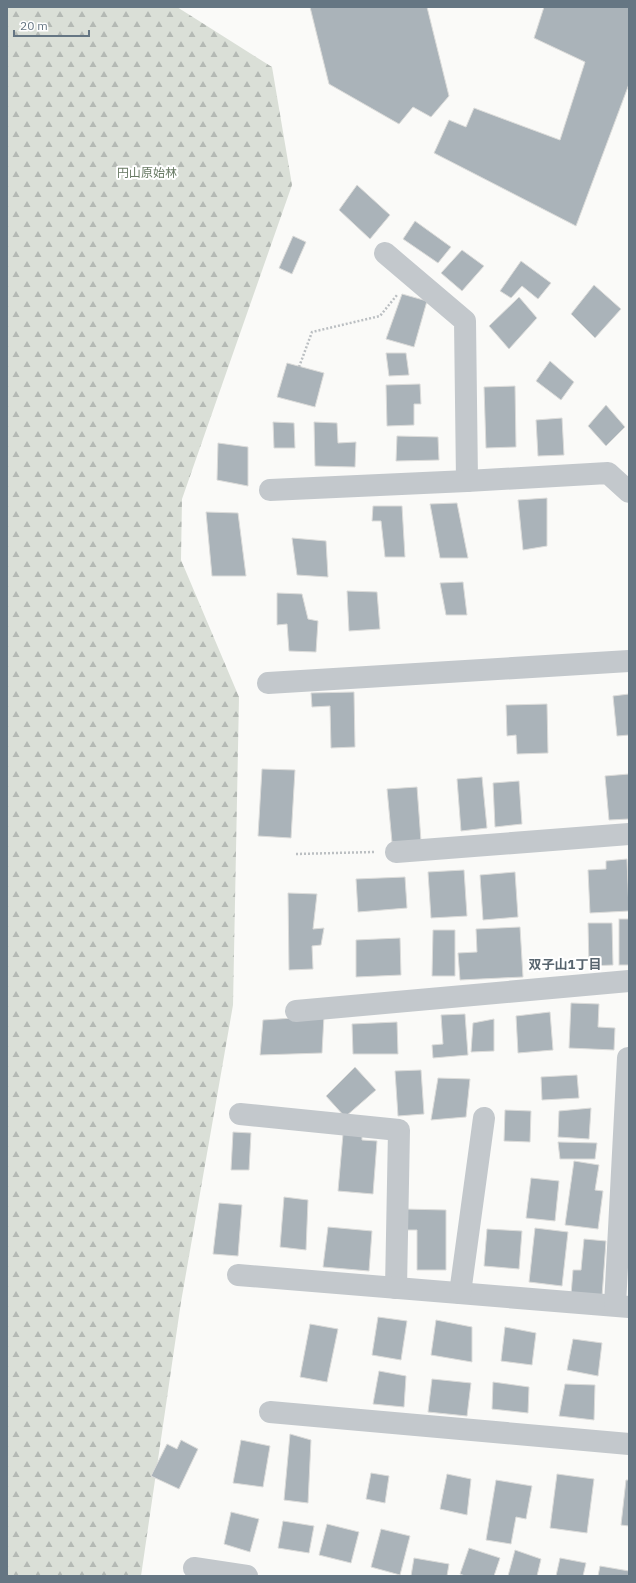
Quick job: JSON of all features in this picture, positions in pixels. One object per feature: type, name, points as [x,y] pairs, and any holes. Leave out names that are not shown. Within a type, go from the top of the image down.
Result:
[{"type":"street","points":[[385,253],[465,321],[467,481]]},
{"type":"street","points":[[270,490],[608,473],[629,492]]},
{"type":"street","points":[[268,683],[629,661]]},
{"type":"street","points":[[396,852],[629,834]]},
{"type":"street","points":[[296,1011],[629,982]]},
{"type":"street","points":[[238,1275],[622,1306],[628,1058]]},
{"type":"street","points":[[240,1114],[399,1130],[396,1288]]},
{"type":"street","points":[[460,1293],[484,1118]]},
{"type":"street","points":[[270,1412],[629,1444]]},
{"type":"street","points":[[194,1568],[247,1576]]},
{"type":"path","points":[[299,366],[312,332],[380,316],[401,290]]},
{"type":"path","points":[[296,854],[396,852]]},
{"type":"green space","name":"円山原始林","points":[[7,7],[177,7],[272,67],[292,185],[182,499],[181,560],[239,697],[233,1005],[181,1302],[141,1576],[7,1576]]},
{"type":"building","points":[[310,7],[427,7],[449,96],[431,117],[413,107],[399,124],[329,84]]},
{"type":"building","points":[[544,7],[629,7],[629,84],[576,226],[434,153],[449,120],[466,127],[474,108],[560,140],[585,62],[534,38]]},
{"type":"building","points":[[357,185],[390,215],[370,239],[339,210]]},
{"type":"building","points":[[415,221],[451,247],[438,263],[403,239]]},
{"type":"building","points":[[293,236],[306,242],[292,274],[279,268]]},
{"type":"building","points":[[462,250],[484,266],[462,291],[441,273]]},
{"type":"building","points":[[521,261],[551,283],[538,299],[522,286],[511,298],[500,291]]},
{"type":"building","points":[[594,285],[621,309],[595,338],[571,314]]},
{"type":"building","points":[[402,294],[427,301],[414,347],[386,339]]},
{"type":"building","points":[[519,297],[537,318],[509,349],[489,326]]},
{"type":"building","points":[[386,353],[406,353],[409,375],[389,376]]},
{"type":"building","points":[[550,361],[574,382],[561,400],[536,381]]},
{"type":"building","points":[[287,363],[324,373],[315,407],[277,397]]},
{"type":"building","points":[[420,384],[421,404],[414,404],[414,425],[387,426],[386,385]]},
{"type":"building","points":[[515,386],[516,447],[486,448],[484,387]]},
{"type":"building","points":[[606,405],[625,427],[606,446],[588,426]]},
{"type":"building","points":[[562,418],[564,455],[538,456],[536,420]]},
{"type":"building","points":[[273,422],[294,423],[295,448],[274,448]]},
{"type":"building","points":[[314,422],[337,423],[338,443],[356,442],[355,467],[315,466]]},
{"type":"building","points":[[397,436],[438,437],[439,460],[396,461]]},
{"type":"building","points":[[218,443],[248,447],[248,486],[217,480]]},
{"type":"building","points":[[547,498],[547,546],[523,550],[518,500]]},
{"type":"building","points":[[457,503],[468,558],[440,558],[430,504]]},
{"type":"building","points":[[373,506],[402,506],[405,557],[385,557],[381,521],[372,521]]},
{"type":"building","points":[[206,512],[238,513],[246,576],[212,576]]},
{"type":"building","points":[[292,538],[326,541],[328,577],[297,575]]},
{"type":"building","points":[[463,582],[467,615],[446,615],[440,583]]},
{"type":"building","points":[[347,591],[377,592],[380,629],[349,631]]},
{"type":"building","points":[[277,593],[302,594],[308,619],[318,621],[316,652],[289,651],[287,624],[277,625]]},
{"type":"building","points":[[354,692],[355,747],[331,748],[330,706],[312,707],[311,693]]},
{"type":"building","points":[[629,694],[629,735],[617,736],[613,696]]},
{"type":"building","points":[[547,704],[548,753],[517,754],[516,735],[507,736],[506,705]]},
{"type":"building","points":[[262,769],[295,770],[291,838],[258,836]]},
{"type":"building","points":[[629,774],[629,819],[609,820],[605,776]]},
{"type":"building","points":[[482,777],[487,828],[461,831],[457,779]]},
{"type":"building","points":[[519,781],[522,824],[495,827],[493,783]]},
{"type":"building","points":[[417,787],[421,841],[392,842],[387,789]]},
{"type":"building","points":[[627,859],[629,911],[590,913],[588,870],[606,869],[606,861]]},
{"type":"building","points":[[464,870],[467,916],[431,918],[428,872]]},
{"type":"building","points":[[515,872],[518,917],[483,920],[480,875]]},
{"type":"building","points":[[405,877],[407,908],[358,912],[356,879]]},
{"type":"building","points":[[288,893],[317,894],[313,929],[324,928],[321,945],[312,946],[313,969],[289,970]]},
{"type":"building","points":[[619,919],[629,919],[629,965],[619,965]]},
{"type":"building","points":[[588,923],[612,923],[613,965],[589,966]]},
{"type":"building","points":[[520,927],[523,977],[460,980],[458,953],[477,952],[476,929]]},
{"type":"building","points":[[433,930],[455,930],[455,976],[432,976]]},
{"type":"building","points":[[400,938],[401,975],[356,977],[356,940]]},
{"type":"building","points":[[571,1003],[599,1004],[598,1027],[615,1028],[614,1050],[569,1048]]},
{"type":"building","points":[[550,1012],[553,1050],[518,1053],[516,1016]]},
{"type":"building","points":[[465,1014],[468,1055],[433,1058],[432,1045],[443,1044],[441,1015]]},
{"type":"building","points":[[324,1016],[322,1053],[260,1055],[263,1020]]},
{"type":"building","points":[[494,1019],[494,1051],[471,1052],[473,1023]]},
{"type":"building","points":[[397,1022],[398,1054],[353,1054],[352,1024]]},
{"type":"building","points":[[355,1067],[376,1090],[345,1117],[326,1096]]},
{"type":"building","points":[[421,1070],[424,1114],[398,1116],[395,1071]]},
{"type":"building","points":[[577,1075],[579,1098],[542,1100],[541,1077]]},
{"type":"building","points":[[438,1078],[470,1079],[466,1117],[431,1120]]},
{"type":"building","points":[[591,1108],[589,1139],[558,1137],[559,1111]]},
{"type":"building","points":[[505,1110],[531,1111],[530,1142],[504,1141]]},
{"type":"building","points":[[233,1132],[251,1133],[249,1170],[231,1170]]},
{"type":"building","points":[[343,1134],[362,1136],[362,1140],[377,1141],[373,1194],[338,1191]]},
{"type":"building","points":[[558,1142],[597,1143],[595,1159],[560,1159]]},
{"type":"building","points":[[574,1161],[599,1165],[595,1190],[603,1191],[598,1229],[565,1225]]},
{"type":"building","points":[[531,1178],[559,1181],[555,1221],[526,1218]]},
{"type":"building","points":[[284,1197],[308,1200],[306,1250],[280,1247]]},
{"type":"building","points":[[219,1203],[242,1205],[238,1256],[213,1254]]},
{"type":"building","points":[[403,1209],[446,1210],[446,1270],[417,1270],[417,1230],[403,1230]]},
{"type":"building","points":[[328,1227],[372,1231],[369,1271],[323,1267]]},
{"type":"building","points":[[535,1228],[568,1232],[562,1286],[529,1282]]},
{"type":"building","points":[[487,1229],[522,1231],[519,1269],[484,1266]]},
{"type":"building","points":[[584,1239],[606,1241],[602,1297],[571,1295],[573,1270],[581,1270]]},
{"type":"building","points":[[378,1317],[407,1321],[401,1360],[372,1355]]},
{"type":"building","points":[[436,1320],[472,1327],[472,1362],[431,1355]]},
{"type":"building","points":[[310,1324],[338,1329],[327,1382],[300,1377]]},
{"type":"building","points":[[505,1327],[536,1333],[532,1365],[501,1361]]},
{"type":"building","points":[[573,1339],[602,1343],[598,1376],[567,1370]]},
{"type":"building","points":[[379,1371],[406,1376],[404,1407],[373,1404]]},
{"type":"building","points":[[432,1379],[471,1383],[467,1416],[428,1412]]},
{"type":"building","points":[[493,1382],[529,1387],[528,1413],[492,1409]]},
{"type":"building","points":[[565,1384],[595,1385],[594,1420],[559,1416]]},
{"type":"building","points":[[290,1434],[311,1440],[308,1503],[284,1500]]},
{"type":"building","points":[[181,1440],[198,1449],[179,1489],[151,1476],[167,1444],[177,1449]]},
{"type":"building","points":[[241,1440],[270,1446],[263,1487],[233,1483]]},
{"type":"building","points":[[371,1473],[389,1476],[385,1503],[366,1499]]},
{"type":"building","points":[[447,1474],[471,1479],[467,1515],[440,1509]]},
{"type":"building","points":[[557,1474],[594,1479],[587,1533],[550,1528]]},
{"type":"building","points":[[496,1480],[532,1486],[526,1519],[516,1517],[511,1544],[486,1540]]},
{"type":"building","points":[[626,1480],[629,1480],[629,1526],[621,1525]]},
{"type":"building","points":[[231,1512],[259,1519],[250,1552],[224,1544]]},
{"type":"building","points":[[283,1521],[314,1526],[309,1553],[278,1548]]},
{"type":"building","points":[[327,1524],[359,1532],[351,1563],[319,1555]]},
{"type":"building","points":[[381,1529],[410,1536],[400,1575],[371,1567]]},
{"type":"building","points":[[469,1548],[500,1558],[494,1576],[465,1576],[460,1574]]},
{"type":"building","points":[[515,1550],[541,1559],[537,1576],[508,1576]]},
{"type":"building","points":[[414,1558],[449,1564],[447,1576],[411,1576]]},
{"type":"building","points":[[560,1558],[586,1563],[583,1576],[556,1576]]},
{"type":"building","points":[[600,1566],[629,1571],[629,1576],[598,1576]]},
{"type":"district","name":"双子山1丁目","points":[[565,964]]}]
